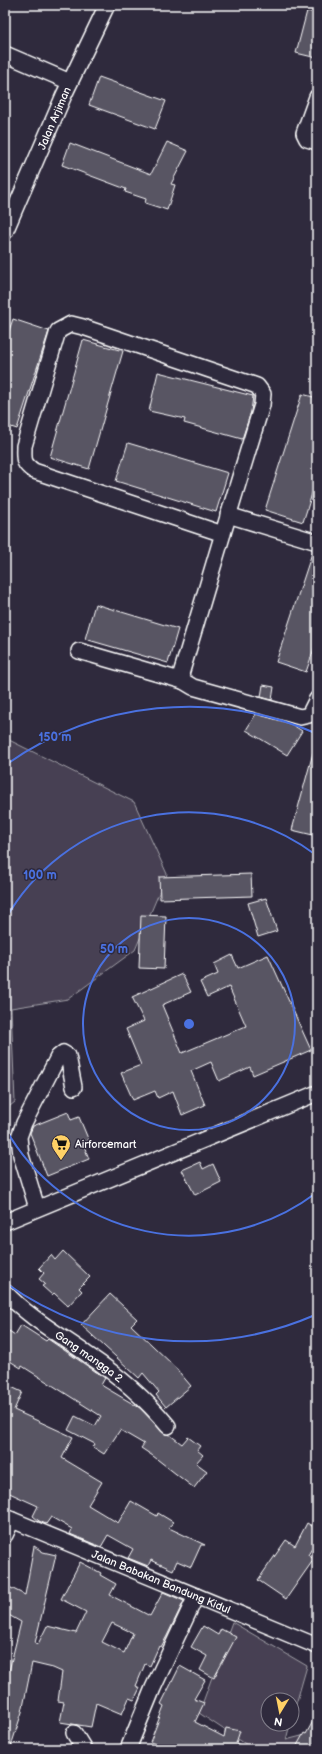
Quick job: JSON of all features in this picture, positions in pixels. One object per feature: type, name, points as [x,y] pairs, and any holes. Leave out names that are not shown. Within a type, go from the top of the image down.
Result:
[{"type":"street","name":"Jalan Arjiman","points":[[5,232],[70,82],[107,5]]},
{"type":"street","points":[[5,54],[70,82]]},
{"type":"street","points":[[317,97],[304,133],[307,139],[317,142]]},
{"type":"street","points":[[183,681],[181,674],[262,405],[263,394],[257,386],[83,327],[71,324],[63,326],[58,330],[24,446],[24,459],[26,466],[34,471],[223,534]]},
{"type":"street","points":[[228,515],[317,542]]},
{"type":"street","points":[[79,650],[183,681],[192,687],[300,717],[309,716],[317,698]]},
{"type":"street","points":[[37,1208],[21,1155],[19,1137],[24,1123],[58,1057],[63,1054],[68,1056],[74,1087]]},
{"type":"street","points":[[5,1222],[317,1092]]},
{"type":"street","name":"Gang mangga 2","points":[[5,1292],[19,1306],[48,1328],[90,1356],[125,1383],[153,1408],[168,1426]]},
{"type":"street","points":[[5,1535],[9,1518]]},
{"type":"street","name":"Jalan Babakan Bandung Kidul","points":[[9,1518],[317,1646]]},
{"type":"street","points":[[128,1749],[153,1688],[196,1596]]},
{"type":"street","points":[[74,1733],[84,1749]]},
{"type":"shaded area","points":[[5,738],[134,802],[167,874],[135,950],[68,999],[11,1008],[15,1102],[5,1110]]},
{"type":"shaded area","points":[[232,1622],[307,1666],[300,1692],[260,1692],[260,1732],[288,1732],[286,1740],[309,1734],[317,1749],[253,1749],[199,1713]]},
{"type":"building","points":[[307,11],[317,13],[317,58],[296,53]]},
{"type":"building","points":[[99,77],[166,101],[155,129],[89,105]]},
{"type":"building","points":[[167,142],[188,151],[171,184],[175,185],[167,210],[145,203],[146,199],[125,192],[126,189],[62,165],[70,143],[151,174]]},
{"type":"building","points":[[13,319],[49,331],[17,429],[5,425],[5,342]]},
{"type":"building","points":[[83,340],[123,351],[89,469],[50,457]]},
{"type":"building","points":[[158,372],[253,396],[251,412],[242,439],[184,423],[185,419],[149,411]]},
{"type":"building","points":[[302,394],[317,398],[317,478],[303,522],[265,510]]},
{"type":"building","points":[[128,443],[228,473],[216,512],[116,481]]},
{"type":"building","points":[[313,550],[317,551],[317,640],[306,672],[276,662]]},
{"type":"building","points":[[95,604],[178,629],[168,663],[85,639]]},
{"type":"building","points":[[263,685],[274,687],[272,700],[261,697]]},
{"type":"building","points":[[256,714],[290,723],[302,731],[287,755],[246,730]]},
{"type":"building","points":[[313,753],[317,753],[317,836],[292,830]]},
{"type":"building","points":[[251,874],[252,896],[160,899],[159,877]]},
{"type":"building","points":[[266,898],[277,931],[258,937],[248,903]]},
{"type":"building","points":[[141,915],[166,916],[164,969],[139,968]]},
{"type":"building","points":[[232,955],[238,968],[268,955],[311,1050],[253,1075],[250,1067],[219,1081],[211,1062],[191,1071],[205,1105],[182,1115],[173,1091],[158,1098],[155,1091],[133,1100],[121,1073],[141,1065],[126,1029],[144,1021],[132,997],[182,974],[191,992],[162,1005],[182,1053],[246,1026],[229,987],[207,997],[200,982],[218,974],[214,964]]},
{"type":"building","points":[[68,1112],[71,1120],[79,1117],[89,1141],[83,1143],[89,1159],[47,1176],[30,1133],[33,1126]]},
{"type":"building","points":[[200,1162],[203,1169],[213,1164],[221,1182],[195,1195],[182,1170]]},
{"type":"building","points":[[63,1251],[90,1277],[79,1288],[82,1291],[68,1306],[54,1293],[52,1295],[42,1286],[45,1284],[39,1279],[44,1273],[39,1268],[51,1255],[55,1260]]},
{"type":"building","points":[[110,1294],[137,1319],[131,1325],[174,1366],[191,1386],[166,1407],[156,1395],[159,1392],[143,1373],[139,1378],[81,1325]]},
{"type":"building","points":[[21,1325],[46,1341],[48,1339],[105,1378],[101,1385],[140,1408],[165,1434],[170,1435],[182,1444],[188,1437],[200,1446],[197,1450],[203,1455],[196,1463],[207,1471],[194,1488],[141,1448],[144,1444],[120,1430],[104,1454],[93,1447],[95,1444],[68,1430],[75,1416],[95,1426],[101,1416],[22,1366],[21,1368],[5,1358],[5,1337],[9,1331],[15,1335]]},
{"type":"building","points":[[5,1384],[22,1392],[14,1410],[73,1437],[62,1458],[102,1482],[88,1505],[118,1523],[131,1501],[157,1516],[158,1513],[173,1522],[169,1528],[205,1545],[201,1545],[191,1567],[177,1561],[173,1570],[151,1560],[148,1566],[128,1558],[133,1549],[108,1535],[101,1547],[70,1534],[72,1529],[51,1517],[46,1524],[39,1521],[33,1516],[38,1506],[5,1491]]},
{"type":"building","points":[[307,1523],[317,1529],[317,1540],[308,1555],[314,1559],[286,1599],[258,1580],[286,1540],[295,1546]]},
{"type":"building","points":[[34,1546],[43,1552],[56,1555],[35,1643],[38,1644],[47,1626],[76,1633],[86,1612],[61,1599],[80,1562],[101,1573],[100,1575],[116,1584],[110,1595],[150,1616],[163,1592],[184,1601],[161,1647],[159,1646],[150,1666],[145,1664],[136,1686],[140,1688],[134,1700],[129,1698],[122,1714],[96,1703],[91,1727],[60,1722],[64,1702],[58,1701],[62,1672],[53,1668],[32,1663],[22,1712],[10,1749],[5,1749],[5,1681],[7,1671],[9,1671],[21,1622],[5,1613],[5,1585],[25,1595]],"holes":[[[112,1623],[133,1633],[124,1653],[102,1642]]]},
{"type":"building","points":[[203,1626],[218,1635],[221,1629],[236,1637],[214,1678],[200,1670],[207,1656],[191,1647]]},
{"type":"building","points":[[180,1666],[205,1680],[194,1699],[204,1703],[195,1722],[224,1737],[226,1728],[240,1731],[236,1743],[247,1749],[160,1749],[161,1746],[150,1742],[164,1706],[161,1704]]},
{"type":"building","points":[[317,1714],[317,1749],[295,1749],[304,1733],[306,1734]]},
{"type":"place","name":"Airforcemart","points":[[61,1161]]}]
